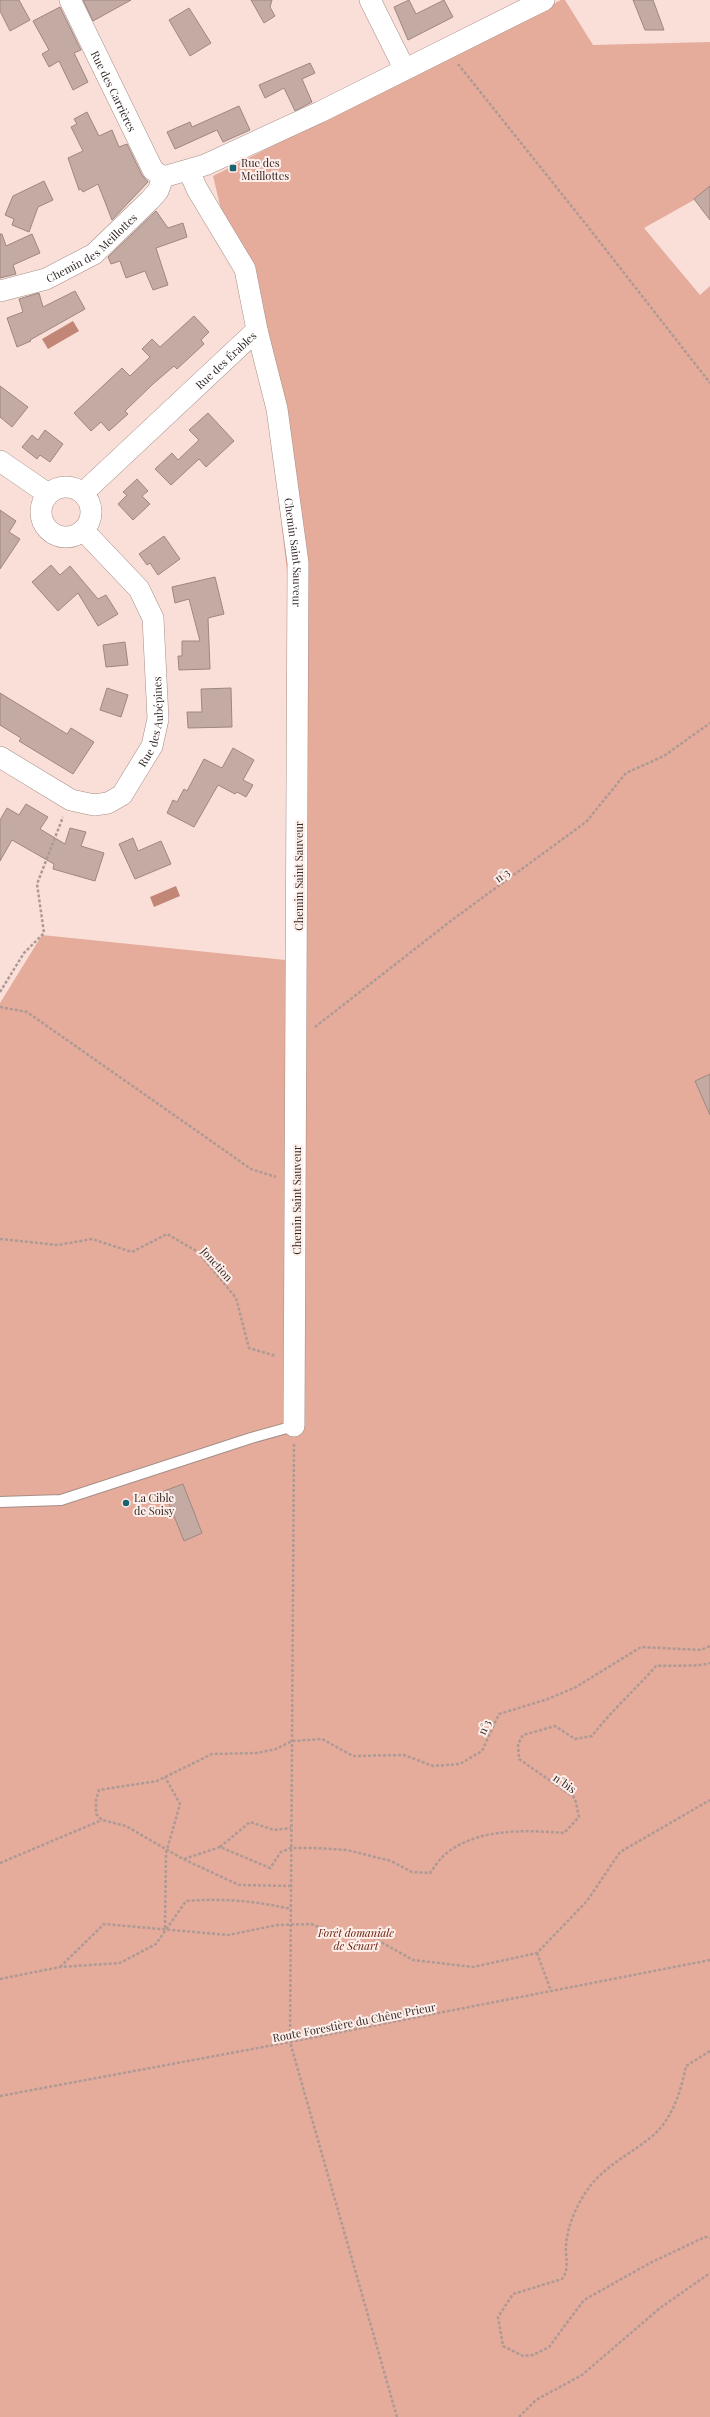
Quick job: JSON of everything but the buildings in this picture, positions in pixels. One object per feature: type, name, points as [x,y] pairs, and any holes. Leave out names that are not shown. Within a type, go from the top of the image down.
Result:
[{"type":"street","name":"Rue des Carrières","points":[[70,0],[153,170],[163,177]]},
{"type":"street","points":[[370,0],[404,68]]},
{"type":"street","points":[[163,177],[188,171],[320,112],[404,68],[544,0]]},
{"type":"street","name":"Rue des Érables","points":[[83,493],[257,330],[245,269],[197,189],[188,171]]},
{"type":"street","name":"Chemin des Meillottes","points":[[0,292],[46,280],[94,254],[150,200],[158,191],[163,177]]},
{"type":"street","name":"Chemin Saint Sauveur","points":[[257,330],[277,409],[298,563],[294,1426]]},
{"type":"street","points":[[0,461],[48,494]]},
{"type":"street","points":[[65,487],[75,488],[83,493],[89,501],[91,511],[90,520],[83,530],[67,536],[49,530],[43,522],[41,512],[43,503],[48,494],[56,489],[65,487]]},
{"type":"street","name":"Rue des Aubépines","points":[[0,757],[71,800],[94,805],[108,803],[122,795],[152,746],[158,719],[153,618],[138,589],[83,530]]},
{"type":"lane","points":[[0,1502],[61,1500],[251,1438],[294,1426]]},
{"type":"path","points":[[445,48],[585,223],[710,383]]},
{"type":"path","name":"n°3","points":[[297,1035],[311,1030],[452,920],[586,822],[626,773],[664,756],[710,723]]},
{"type":"path","points":[[0,992],[24,954],[44,932],[37,884],[71,800]]},
{"type":"path","points":[[0,1007],[27,1012],[251,1169],[296,1183]]},
{"type":"path","name":"Jonction","points":[[0,1240],[58,1244],[92,1239],[132,1252],[167,1234],[198,1252],[236,1298],[249,1348],[295,1362]]},
{"type":"path","points":[[294,1426],[290,2042],[397,2417]]},
{"type":"path","name":"n°3","points":[[292,1741],[322,1739],[353,1756],[404,1755],[433,1766],[460,1764],[482,1751],[499,1714],[548,1699],[576,1687],[641,1647],[702,1650],[710,1646]]},
{"type":"path","name":"n°bis","points":[[291,1848],[347,1850],[391,1862],[412,1872],[430,1873],[446,1853],[467,1840],[490,1834],[532,1830],[564,1833],[579,1817],[575,1798],[520,1759],[518,1744],[523,1735],[555,1726],[575,1738],[592,1736],[656,1666],[684,1664],[703,1667],[710,1663]]},
{"type":"path","points":[[291,1886],[239,1884],[183,1859],[126,1826],[102,1820],[96,1814],[96,1800],[99,1790],[157,1781],[212,1754],[257,1753],[276,1749],[292,1741]]},
{"type":"path","points":[[165,1777],[180,1804],[167,1850],[165,1928]]},
{"type":"path","points":[[60,1967],[104,1924],[165,1928],[228,1935],[277,1925],[291,1926],[311,1924],[335,1933],[363,1932],[413,1960],[473,1967],[537,1954],[587,1901],[620,1852],[710,1800]]},
{"type":"path","points":[[0,1863],[102,1820]]},
{"type":"path","points":[[183,1859],[220,1847],[250,1822],[274,1830],[291,1828]]},
{"type":"path","points":[[220,1847],[270,1868],[281,1852],[291,1848]]},
{"type":"path","points":[[0,1979],[60,1967],[120,1963],[156,1944],[165,1928],[186,1901],[211,1899],[264,1903],[291,1910]]},
{"type":"path","points":[[537,1954],[551,1991]]},
{"type":"path","name":"Route Forestière du Chêne Prieur","points":[[0,2096],[290,2042],[710,1960]]},
{"type":"path","points":[[710,2051],[686,2066],[681,2090],[671,2113],[652,2137],[616,2161],[591,2185],[576,2210],[566,2246],[567,2264],[564,2276],[562,2278],[513,2294],[498,2317],[503,2346],[523,2356],[533,2355],[549,2347],[584,2300],[650,2263],[705,2237],[710,2238]]},
{"type":"path","points":[[519,2417],[536,2400],[582,2375],[660,2308],[710,2273]]},
{"type":"green space","name":"Forêt domaniale de Sénart","points":[[561,0],[565,0],[593,45],[710,42],[710,191],[644,228],[700,295],[710,286],[710,2417],[0,2417],[0,1003],[42,935],[295,961],[305,727],[268,407],[213,176]]},
{"type":"shaded area","points":[[73,321],[79,331],[48,349],[42,339]]},
{"type":"shaded area","points":[[176,886],[180,896],[154,907],[150,897]]},
{"type":"place","name":"Rue des Meillottes","points":[[233,168]]},
{"type":"place","name":"La Cible de Soisy","points":[[126,1503]]}]
